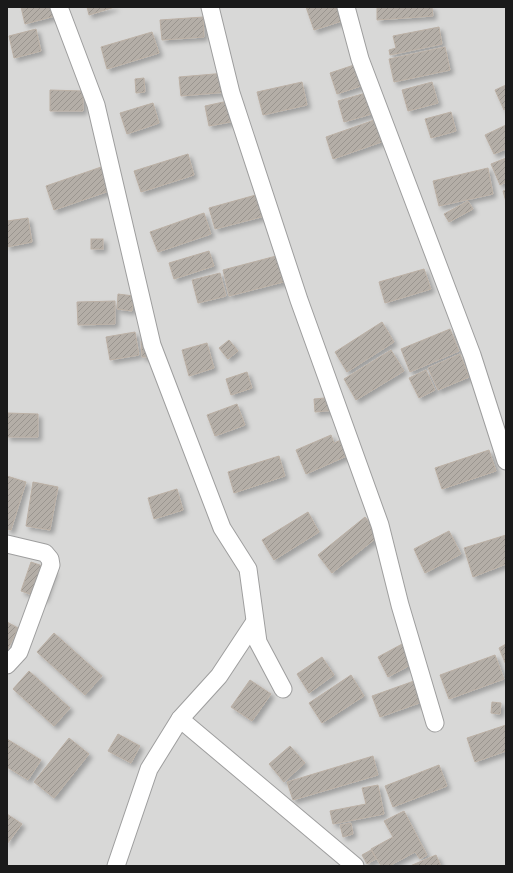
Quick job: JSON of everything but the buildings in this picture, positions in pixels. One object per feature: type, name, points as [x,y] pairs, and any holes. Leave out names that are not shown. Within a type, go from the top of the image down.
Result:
[{"type":"street","points":[[59,7],[96,105],[152,345],[222,528],[248,569],[254,623],[258,642],[283,689]]},
{"type":"street","points":[[210,7],[231,93],[299,300],[380,525],[400,605],[435,723]]},
{"type":"street","points":[[346,7],[360,59],[472,355],[506,461]]},
{"type":"street","points":[[7,544],[45,553],[50,559],[51,566],[18,652],[7,665]]},
{"type":"street","points":[[121,863],[149,769],[180,719],[219,676],[254,623]]},
{"type":"street","points":[[180,719],[355,866]]},
{"type":"shaded area","points":[[7,7],[506,7],[506,866],[7,866]]}]
